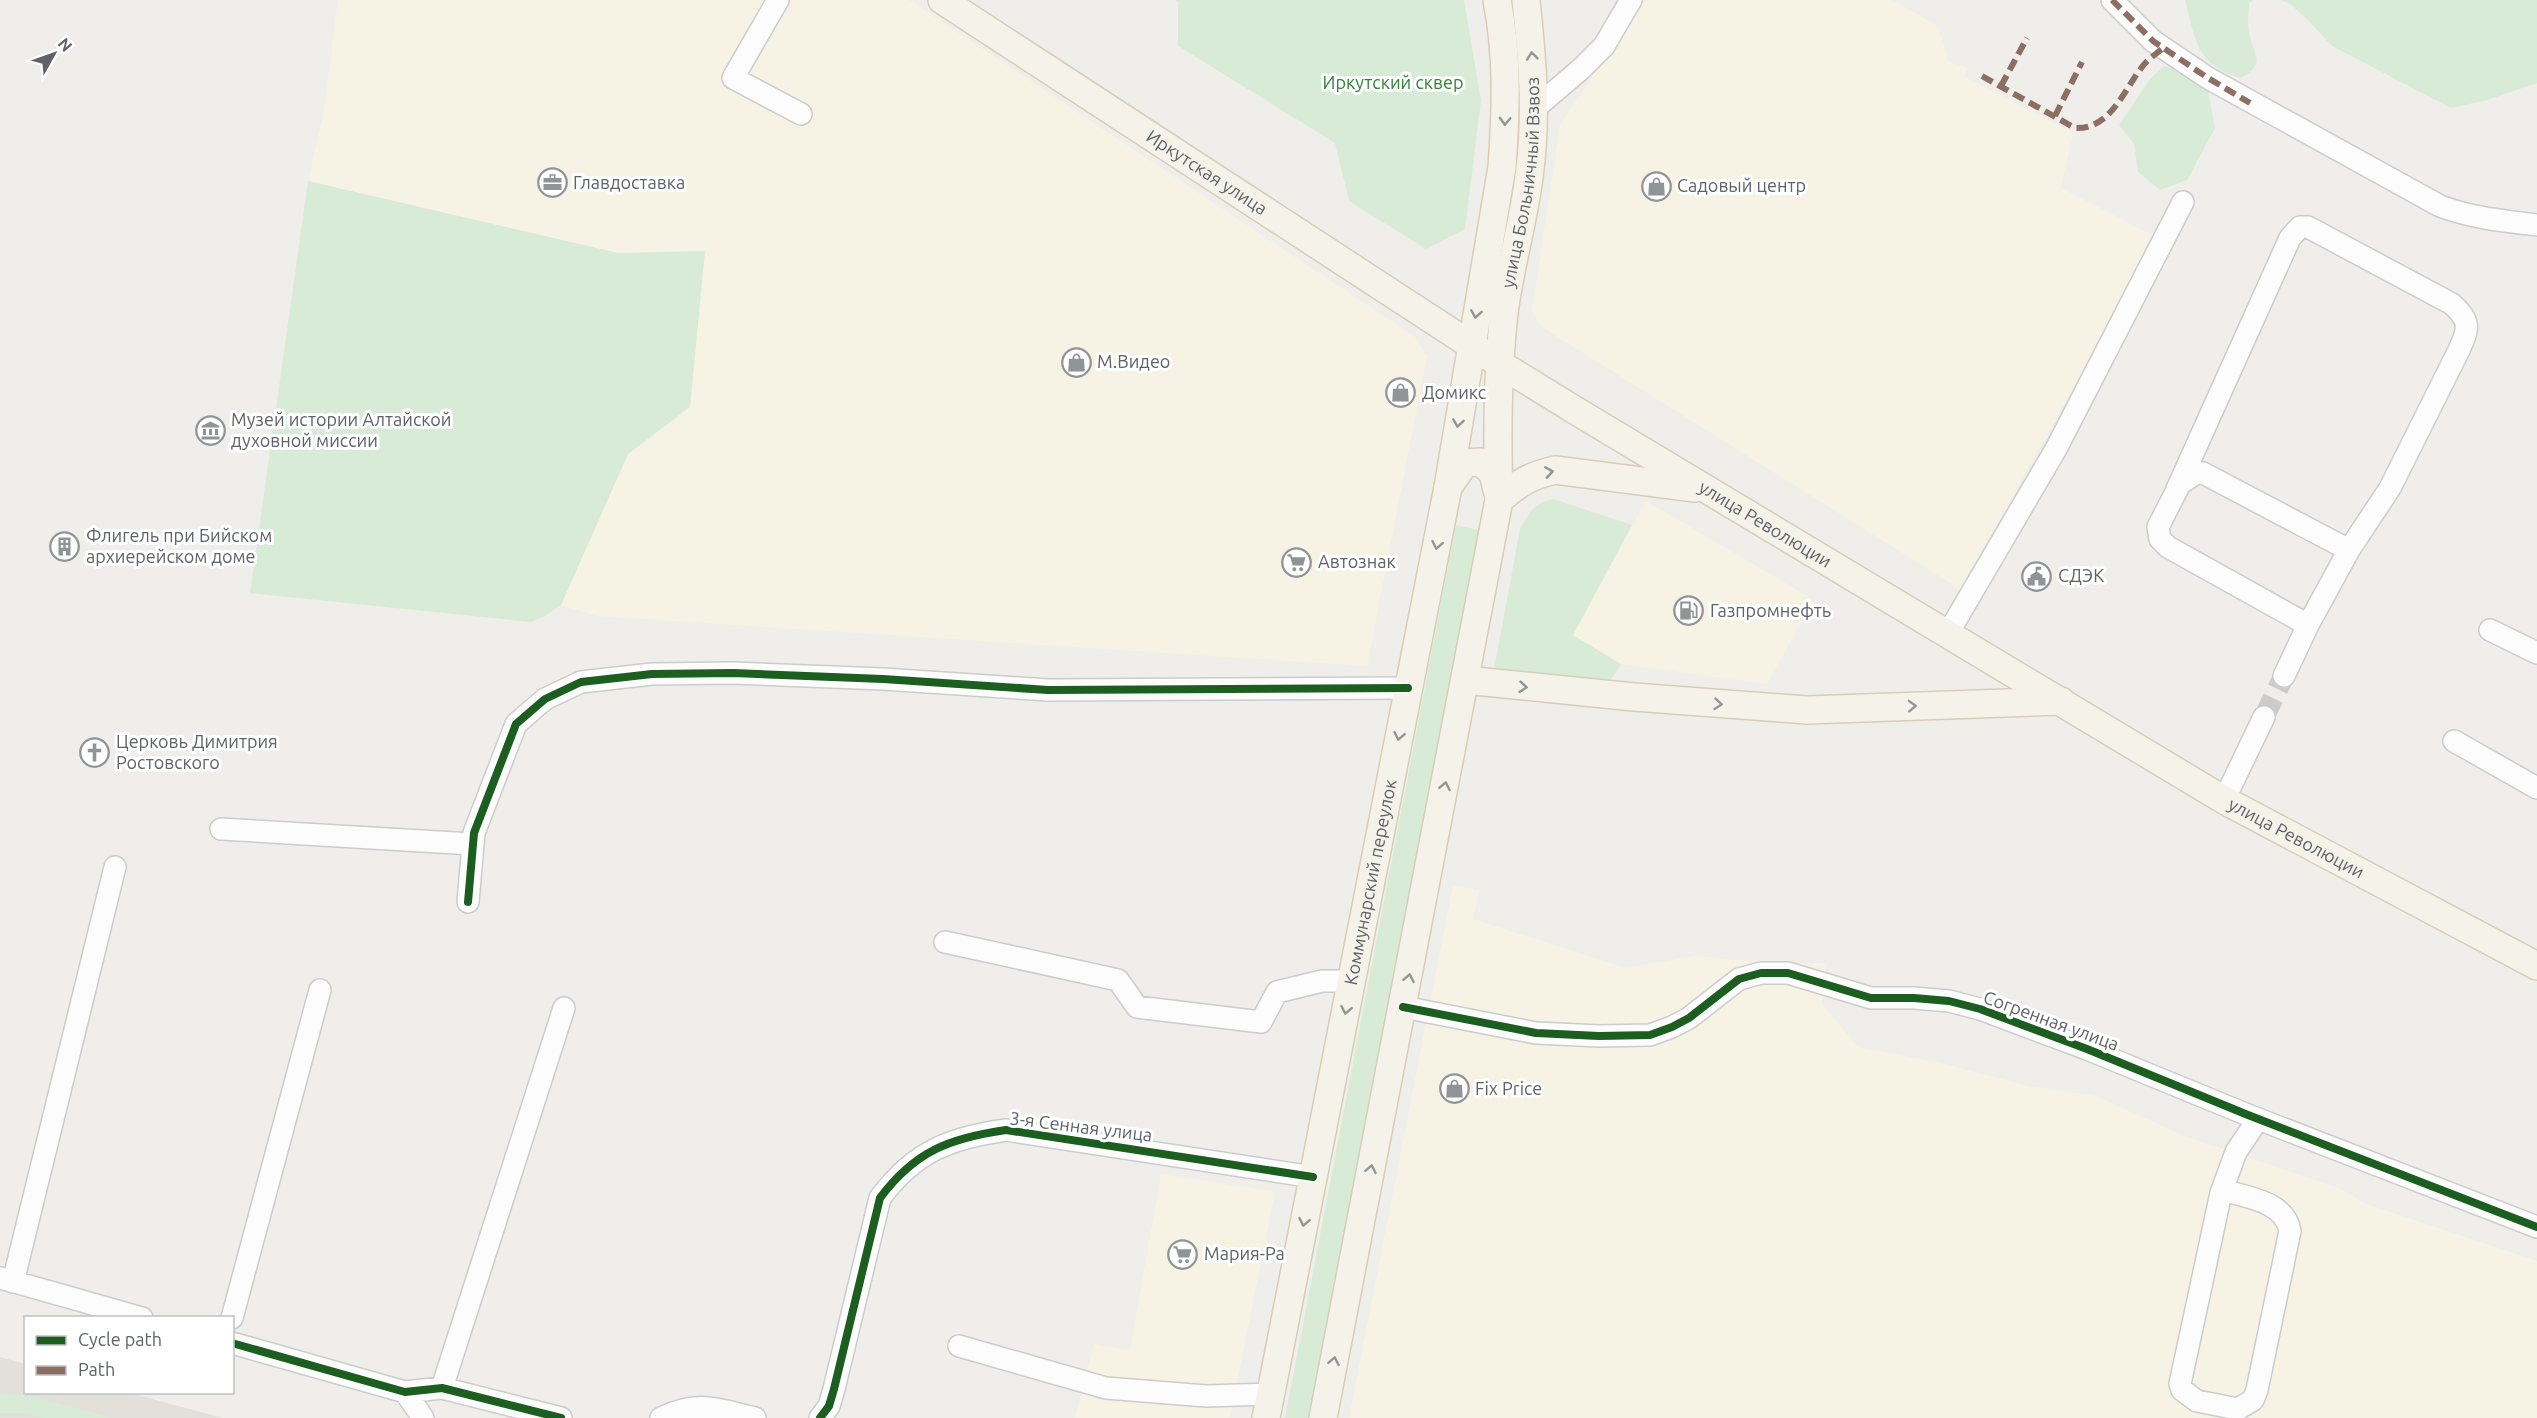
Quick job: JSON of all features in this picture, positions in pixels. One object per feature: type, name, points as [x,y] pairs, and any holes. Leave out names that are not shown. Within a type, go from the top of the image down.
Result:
[{"type":"main road","name":"Иркутская улица","points":[[942,0],[1471,345]]},
{"type":"main road","name":"улица Больничный Взвоз","points":[[1471,345],[1504,147],[1505,65],[1497,0]]},
{"type":"main road","name":"улица Больничный Взвоз","points":[[1500,364],[1506,301],[1530,170],[1534,109],[1533,63],[1526,0]]},
{"type":"main road","name":"улица Революции","points":[[1471,345],[1707,490],[2224,800],[2537,966]]},
{"type":"main road","name":"Коммунарский переулок","points":[[1268,1406],[1448,487],[1471,345]]},
{"type":"main road","points":[[1323,1418],[1500,500],[1497,451],[1500,364]]},
{"type":"main road","points":[[1448,487],[1466,463],[1481,462],[1493,473],[1500,500]]},
{"type":"main road","points":[[1500,500],[1521,482],[1534,475],[1555,470],[1707,490]]},
{"type":"main road","points":[[1465,680],[1634,698],[1807,710],[2061,701]]},
{"type":"street","points":[[778,0],[733,78],[801,114]]},
{"type":"street","points":[[1534,109],[1604,46],[1631,0]]},
{"type":"street","points":[[2112,0],[2153,41],[2208,78],[2440,206],[2496,221],[2537,225]]},
{"type":"street","points":[[1947,635],[2056,449],[2183,202]]},
{"type":"street","points":[[2284,676],[2308,625],[2349,550],[2390,488],[2468,332],[2468,326],[2460,312],[2452,304],[2308,227],[2300,227],[2290,238],[2158,527],[2160,539],[2168,547],[2308,625]]},
{"type":"street","points":[[2177,489],[2190,477],[2203,473],[2349,550]]},
{"type":"street","points":[[2490,630],[2537,653]]},
{"type":"street","points":[[468,902],[474,833],[516,724],[545,699],[581,682],[651,674],[733,673],[883,679],[1048,690],[1408,688]]},
{"type":"street","points":[[2224,800],[2264,717]]},
{"type":"street","points":[[2454,741],[2537,788]]},
{"type":"street","points":[[221,829],[472,844]]},
{"type":"street","points":[[115,867],[7,1280],[138,1316]]},
{"type":"street","points":[[945,942],[1118,980],[1137,1007],[1261,1022],[1277,992],[1322,981],[1351,981]]},
{"type":"street","name":"Согренная улица","points":[[1403,1007],[1536,1032],[1599,1036],[1650,1035],[1689,1018],[1739,979],[1761,973],[1788,973],[1871,998],[1949,1001],[1980,1009],[2097,1053],[2259,1119],[2537,1227]]},
{"type":"street","points":[[232,1316],[320,990]]},
{"type":"street","points":[[442,1388],[564,1008]]},
{"type":"street","points":[[2222,1190],[2272,1206],[2285,1217],[2290,1231],[2257,1390],[2253,1400],[2238,1408],[2197,1401],[2182,1390],[2180,1384],[2211,1232],[2222,1190],[2236,1152],[2259,1119]]},
{"type":"street","name":"3-я Сенная улица","points":[[820,1418],[829,1407],[834,1389],[880,1198],[894,1179],[912,1162],[940,1146],[970,1135],[1006,1130],[1313,1177]]},
{"type":"street","points":[[234,1344],[405,1392],[442,1388],[561,1418]]},
{"type":"street","points":[[959,1346],[1106,1388],[1206,1396],[1268,1406]]},
{"type":"street","points":[[405,1392],[423,1418]]},
{"type":"street","points":[[660,1418],[677,1410],[695,1406],[755,1418]]},
{"type":"shaded area","points":[[338,0],[909,0],[1415,337],[1427,356],[1367,666],[597,616],[561,605],[628,454],[690,407],[705,251],[618,253],[308,181],[323,115]]},
{"type":"shaded area","points":[[1643,0],[1892,0],[1938,26],[1949,62],[1968,68],[1965,77],[2073,133],[2061,188],[2158,238],[1960,589],[1542,327],[1532,311],[1560,125]]},
{"type":"shaded area","points":[[1646,501],[1814,600],[1767,684],[1621,664],[1573,635]]},
{"type":"shaded area","points":[[1453,885],[1479,890],[1473,919],[1626,968],[1696,956],[1763,963],[1826,963],[1822,1004],[1858,1047],[1941,1063],[2028,1086],[2096,1096],[2184,1136],[2341,1189],[2366,1204],[2537,1261],[2537,1418],[1349,1418]]},
{"type":"shaded area","points":[[1161,1174],[1275,1192],[1230,1418],[1075,1418],[1094,1344],[1130,1351]]},
{"type":"shaded area","points":[[0,1357],[24,1364],[24,1394],[134,1394],[223,1418],[0,1418]]},
{"type":"green space","name":"Иркутский сквер","points":[[1176,0],[1464,0],[1481,100],[1465,229],[1426,249],[1349,201],[1335,143],[1178,46],[1178,2]]},
{"type":"green space","points":[[2185,0],[2253,0],[2249,3],[2248,25],[2256,63],[2249,73],[2240,78],[2214,66],[2206,58],[2195,39]]},
{"type":"green space","points":[[2280,0],[2537,0],[2537,83],[2487,100],[2451,108],[2332,46],[2289,3]]},
{"type":"green space","points":[[2164,66],[2181,71],[2207,85],[2215,128],[2187,180],[2160,190],[2138,172],[2134,144],[2119,125],[2150,79]]},
{"type":"green space","points":[[308,181],[618,253],[705,251],[690,407],[628,454],[561,605],[545,616],[531,622],[250,593]]},
{"type":"green space","points":[[1553,499],[1632,525],[1573,635],[1621,664],[1611,679],[1596,685],[1493,675],[1520,529],[1533,509]]},
{"type":"green space","points":[[1456,525],[1479,530],[1309,1418],[1285,1418]]},
{"type":"green space","points":[[0,1393],[28,1395],[112,1418],[43,1418],[23,1413],[0,1413]]},
{"type":"tunnel","points":[[2264,717],[2284,676]]},
{"type":"marked path","points":[[2112,0],[2153,41],[2250,103]]},
{"type":"marked path","points":[[2001,86],[2027,38]]},
{"type":"marked path","points":[[1982,76],[2075,128],[2087,127],[2107,116],[2144,64],[2163,48]]},
{"type":"marked path","points":[[2055,116],[2082,62]]},
{"type":"cycle path","points":[[468,902],[474,833],[516,724],[545,699],[581,682],[652,674],[733,673],[883,679],[1048,690],[1408,688]]},
{"type":"cycle path","points":[[1403,1007],[1536,1033],[1599,1036],[1650,1035],[1672,1027],[1689,1018],[1739,979],[1761,973],[1788,973],[1871,998],[1949,1001],[1980,1009],[2087,1049],[2248,1115],[2537,1227]]},
{"type":"cycle path","points":[[820,1418],[829,1406],[834,1389],[880,1198],[907,1169],[935,1149],[968,1137],[1006,1130],[1313,1177]]},
{"type":"cycle path","points":[[234,1344],[405,1392],[442,1388],[561,1418]]},
{"type":"place","name":"Главдоставка","points":[[552,183]]},
{"type":"place","name":"Садовый центр","points":[[1656,186]]},
{"type":"place","name":"М.Видео","points":[[1076,362]]},
{"type":"place","name":"Домикс","points":[[1401,393]]},
{"type":"place","name":"Музей истории Алтайской духовной миссии","points":[[210,430]]},
{"type":"place","name":"Флигель при Бийском архиерейском доме","points":[[65,546]]},
{"type":"place","name":"Автознак","points":[[1297,562]]},
{"type":"place","name":"СДЭК","points":[[2037,576]]},
{"type":"place","name":"Газпромнефть","points":[[1689,611]]},
{"type":"place","name":"Церковь Димитрия Ростовского","points":[[95,752]]},
{"type":"place","name":"Fix Price","points":[[1454,1089]]},
{"type":"place","name":"Мария-Ра","points":[[1183,1254]]}]
